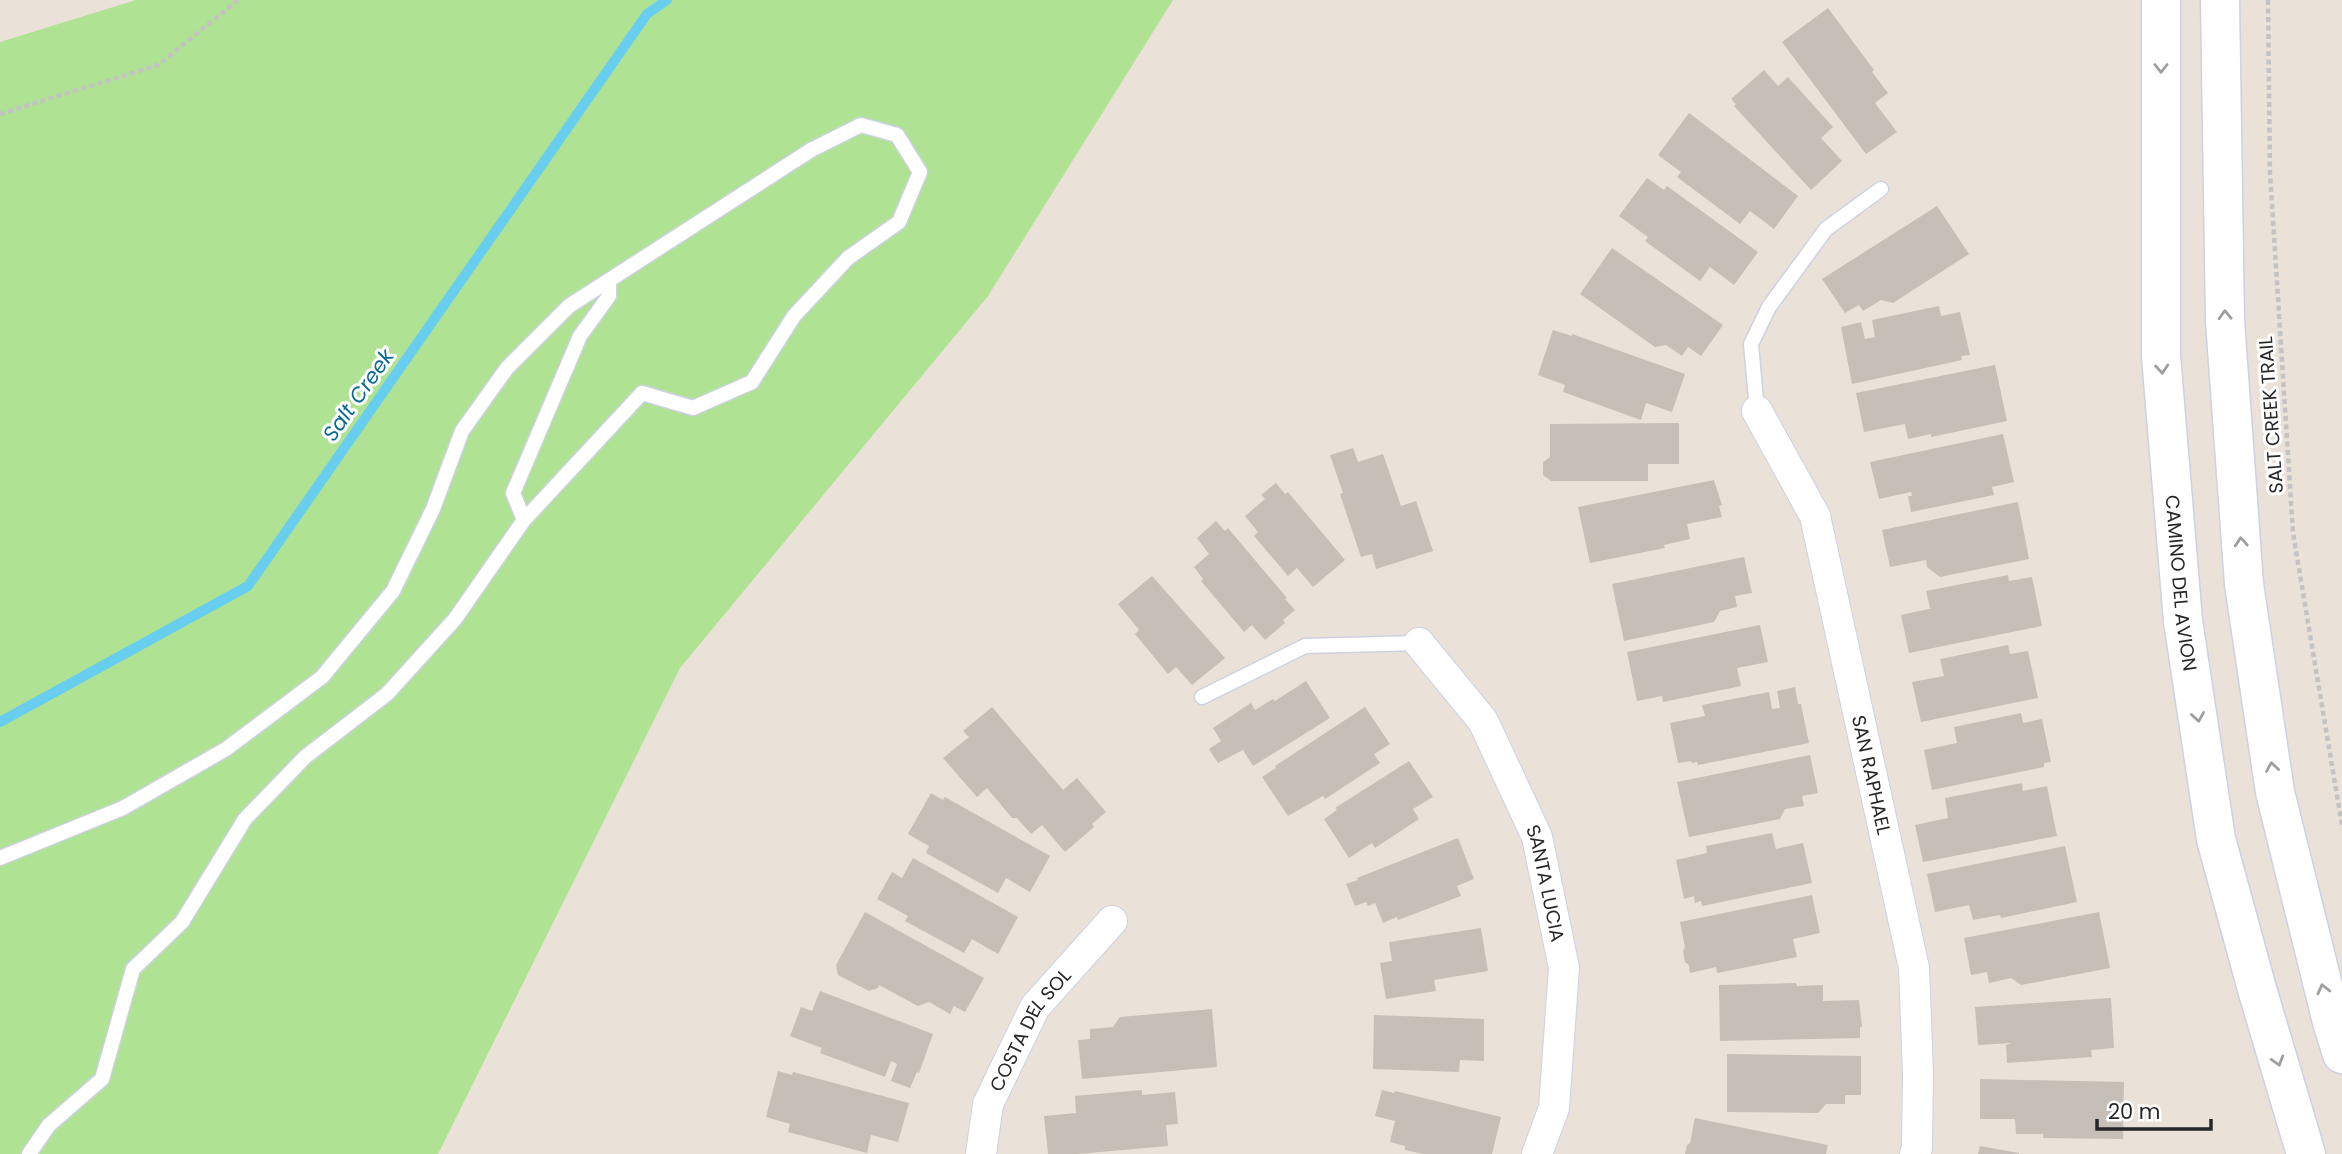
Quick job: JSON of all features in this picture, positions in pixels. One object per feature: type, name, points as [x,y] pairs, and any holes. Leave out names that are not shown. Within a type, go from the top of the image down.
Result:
[{"type":"main road","name":"CAMINO DEL AVION","points":[[2161,0],[2161,356],[2183,621],[2217,839],[2257,989],[2306,1154]]},
{"type":"main road","points":[[2220,0],[2225,321],[2244,584],[2275,792],[2342,1054]]},
{"type":"street","name":"SAN RAPHAEL","points":[[1757,411],[1815,516],[1914,968],[1917,1074],[1915,1154]]},
{"type":"street","name":"SANTA LUCIA","points":[[1419,643],[1483,721],[1537,837],[1564,968],[1554,1108],[1537,1154]]},
{"type":"street","name":"COSTA DEL SOL","points":[[981,1154],[988,1104],[1035,1007],[1112,920]]},
{"type":"lane","points":[[0,858],[123,808],[226,749],[322,677],[393,591],[433,509],[462,431],[507,368],[569,306],[811,150],[862,125],[897,135],[920,172],[899,222],[848,258],[794,316],[752,382],[693,408],[642,393],[524,520],[455,619],[387,694],[305,757],[244,819],[182,922],[133,969],[102,1079],[49,1125],[29,1154]]},
{"type":"lane","points":[[1757,411],[1751,344],[1769,307],[1826,229],[1881,189]]},
{"type":"lane","points":[[524,520],[513,494],[580,336],[609,296],[609,280]]},
{"type":"lane","points":[[1202,697],[1305,646],[1419,643]]},
{"type":"path","points":[[0,114],[158,65],[238,0]]},
{"type":"path","name":"SALT CREEK TRAIL","points":[[2268,0],[2270,173],[2293,533],[2342,825]]},
{"type":"green space","points":[[136,0],[1173,0],[988,296],[680,668],[438,1154],[0,1154],[0,42]]},
{"type":"building","points":[[1828,8],[1888,93],[1875,103],[1897,132],[1866,154],[1782,42]]},
{"type":"building","points":[[1764,70],[1778,86],[1788,77],[1833,127],[1821,138],[1842,161],[1811,190],[1734,106],[1736,104],[1731,99]]},
{"type":"building","points":[[1689,113],[1798,196],[1774,229],[1750,211],[1740,224],[1677,177],[1681,172],[1658,155]]},
{"type":"building","points":[[1647,178],[1664,190],[1667,186],[1758,252],[1734,285],[1710,267],[1700,281],[1645,241],[1648,237],[1619,216]]},
{"type":"building","points":[[1937,206],[1969,254],[1893,303],[1881,300],[1863,311],[1859,305],[1845,313],[1822,279]]},
{"type":"building","points":[[1612,248],[1723,325],[1701,356],[1688,347],[1682,356],[1666,345],[1655,347],[1580,294]]},
{"type":"building","points":[[1939,306],[1941,316],[1960,312],[1970,355],[1961,356],[1962,360],[1852,384],[1841,327],[1861,322],[1865,339],[1875,337],[1872,320]]},
{"type":"building","points":[[1553,330],[1572,334],[1685,374],[1672,412],[1646,403],[1641,420],[1563,392],[1565,385],[1538,375]]},
{"type":"building","points":[[1995,365],[2007,421],[1931,437],[1931,434],[1908,439],[1905,424],[1864,432],[1856,393]]},
{"type":"building","points":[[1679,423],[1679,464],[1648,464],[1648,481],[1551,481],[1543,475],[1543,462],[1550,457],[1550,424]]},
{"type":"building","points":[[2003,434],[2014,482],[1992,487],[1994,495],[1911,512],[1908,496],[1912,496],[1911,492],[1879,499],[1870,462]]},
{"type":"building","points":[[1353,448],[1358,462],[1383,454],[1401,506],[1416,501],[1433,551],[1376,569],[1372,554],[1361,557],[1330,455]]},
{"type":"building","points":[[1714,480],[1722,505],[1719,506],[1722,517],[1687,524],[1690,539],[1664,545],[1665,548],[1590,563],[1578,507]]},
{"type":"building","points":[[1276,483],[1285,494],[1288,492],[1345,560],[1313,587],[1297,568],[1288,576],[1254,536],[1258,532],[1245,516],[1265,499],[1261,495]]},
{"type":"building","points":[[2018,502],[2029,559],[1940,577],[1927,567],[1926,560],[1890,567],[1882,530]]},
{"type":"building","points":[[1216,521],[1225,531],[1228,528],[1295,610],[1283,620],[1285,623],[1265,640],[1252,625],[1244,632],[1201,581],[1203,579],[1194,567],[1209,554],[1197,538]]},
{"type":"building","points":[[1744,557],[1752,593],[1735,596],[1737,607],[1720,611],[1714,622],[1624,641],[1612,584]]},
{"type":"building","points":[[2008,575],[2009,581],[2032,577],[2042,626],[1909,653],[1901,615],[1933,608],[1930,608],[1926,591]]},
{"type":"building","points":[[1152,576],[1225,658],[1192,685],[1176,667],[1168,674],[1135,634],[1139,630],[1118,604]]},
{"type":"building","points":[[1760,625],[1768,662],[1737,668],[1741,686],[1663,702],[1662,696],[1637,701],[1627,652]]},
{"type":"building","points":[[2008,645],[2010,654],[2028,651],[2038,698],[1921,722],[1912,682],[1944,676],[1940,659]]},
{"type":"building","points":[[1306,681],[1330,718],[1253,766],[1243,750],[1218,763],[1209,749],[1221,741],[1213,728],[1251,703],[1255,710]]},
{"type":"building","points":[[1795,687],[1809,743],[1698,765],[1697,762],[1691,761],[1678,763],[1670,723],[1705,716],[1702,705],[1769,692],[1772,709],[1780,708],[1777,691]]},
{"type":"building","points":[[992,707],[1063,790],[1077,778],[1106,812],[1092,824],[1094,827],[1065,852],[1042,825],[1031,834],[1017,818],[1012,818],[987,788],[977,797],[943,758],[969,737],[963,731]]},
{"type":"building","points":[[1365,707],[1390,744],[1374,754],[1380,763],[1325,799],[1323,796],[1288,816],[1262,777]]},
{"type":"building","points":[[2021,713],[2023,723],[2042,719],[2051,762],[2044,763],[2044,767],[1932,790],[1924,750],[1957,743],[1954,727]]},
{"type":"building","points":[[1810,755],[1818,793],[1802,796],[1804,806],[1785,809],[1780,819],[1689,837],[1677,782]]},
{"type":"building","points":[[1409,761],[1433,797],[1413,809],[1419,819],[1375,848],[1372,843],[1349,858],[1324,819],[1337,810],[1335,808]]},
{"type":"building","points":[[2022,783],[2023,791],[2047,786],[2057,836],[1923,862],[1915,825],[1948,818],[1945,798]]},
{"type":"building","points":[[931,793],[943,800],[945,797],[1050,856],[1030,892],[1006,878],[998,893],[926,853],[929,846],[908,834]]},
{"type":"building","points":[[1772,833],[1776,849],[1803,843],[1812,883],[1702,906],[1701,901],[1695,903],[1694,896],[1684,899],[1676,860],[1707,853],[1706,846]]},
{"type":"building","points":[[1458,838],[1474,879],[1457,886],[1461,896],[1383,923],[1375,903],[1368,906],[1366,902],[1355,906],[1346,884]]},
{"type":"building","points":[[2065,846],[2077,902],[2001,918],[2000,915],[1973,920],[1969,905],[1935,912],[1927,874]]},
{"type":"building","points":[[913,858],[1018,917],[998,954],[972,939],[964,953],[905,921],[908,916],[877,899],[892,872],[902,878]]},
{"type":"building","points":[[1812,895],[1820,933],[1793,939],[1797,957],[1717,973],[1716,967],[1690,973],[1689,965],[1685,962],[1680,922]]},
{"type":"building","points":[[865,912],[984,978],[965,1012],[954,1006],[950,1014],[929,1002],[918,1006],[879,985],[869,991],[838,975],[836,965]]},
{"type":"building","points":[[2099,912],[2110,968],[2021,985],[2011,978],[1989,983],[1987,972],[1971,975],[1964,938]]},
{"type":"building","points":[[1481,928],[1488,971],[1434,980],[1436,991],[1386,999],[1380,963],[1392,961],[1389,942]]},
{"type":"building","points":[[1796,983],[1797,986],[1823,985],[1823,1001],[1859,1000],[1862,1027],[1860,1038],[1720,1041],[1719,985]]},
{"type":"building","points":[[820,991],[933,1034],[919,1073],[917,1072],[910,1088],[891,1081],[897,1064],[891,1061],[885,1077],[820,1053],[822,1048],[790,1036],[801,1007],[812,1011]]},
{"type":"building","points":[[2111,998],[2114,1048],[2091,1050],[2092,1057],[2007,1063],[2006,1045],[2011,1043],[1978,1045],[1975,1007]]},
{"type":"building","points":[[1212,1009],[1217,1067],[1082,1079],[1078,1040],[1090,1039],[1090,1029],[1113,1027],[1120,1017]]},
{"type":"building","points":[[1374,1015],[1484,1019],[1484,1061],[1460,1060],[1459,1072],[1373,1069]]},
{"type":"building","points":[[1727,1054],[1861,1056],[1861,1095],[1845,1095],[1845,1104],[1826,1104],[1818,1113],[1727,1112]]},
{"type":"building","points":[[778,1071],[792,1075],[793,1072],[909,1103],[898,1142],[871,1135],[867,1153],[788,1132],[790,1124],[766,1117]]},
{"type":"building","points":[[1980,1079],[2124,1082],[2123,1139],[2043,1138],[2043,1134],[2016,1134],[2015,1119],[1980,1119]]},
{"type":"building","points":[[1142,1090],[1142,1095],[1175,1092],[1178,1124],[1166,1125],[1168,1146],[1048,1154],[1044,1116],[1076,1113],[1075,1096]]},
{"type":"building","points":[[1382,1090],[1501,1117],[1492,1154],[1423,1154],[1405,1150],[1405,1146],[1390,1142],[1395,1121],[1375,1116]]},
{"type":"building","points":[[1695,1118],[1828,1145],[1826,1154],[1685,1154]]},
{"type":"building","points":[[1980,1146],[2019,1153],[2019,1154],[1978,1154]]},
{"type":"waterway","name":"Salt Creek","points":[[0,722],[248,586],[647,14],[667,0]]}]
